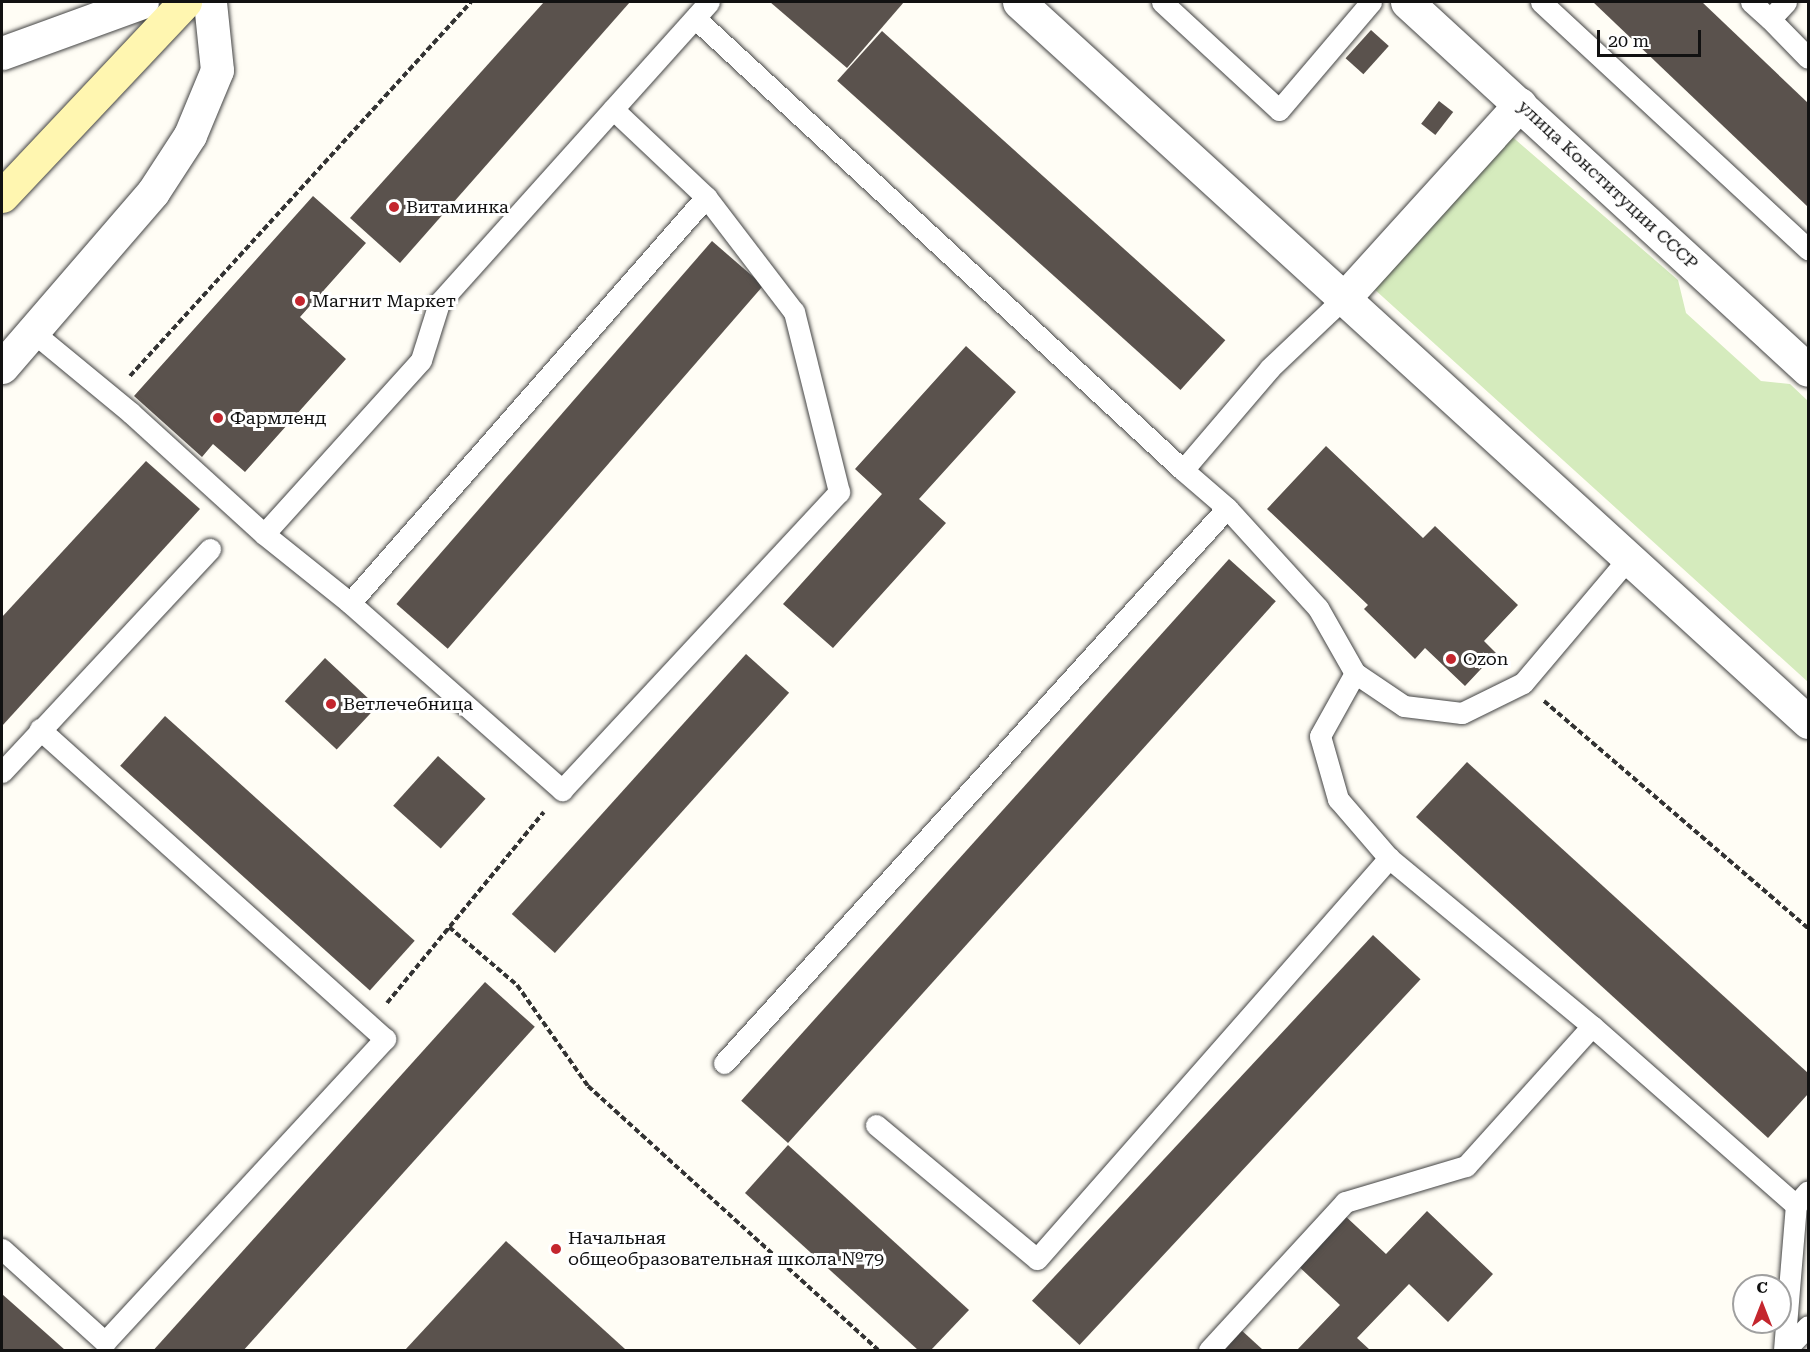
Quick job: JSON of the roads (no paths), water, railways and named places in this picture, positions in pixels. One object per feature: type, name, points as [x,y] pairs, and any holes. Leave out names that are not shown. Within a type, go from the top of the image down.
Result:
[{"type":"main road","points":[[2,196],[185,2]]},
{"type":"street","points":[[2,53],[142,2]]},
{"type":"street","points":[[2,367],[153,192],[190,135],[217,70],[210,2]]},
{"type":"street","points":[[1019,2],[1346,296],[1627,560],[1809,722]]},
{"type":"street","name":"улица Конституции СССР","points":[[1416,4],[1520,104],[1809,370]]},
{"type":"street","points":[[1346,296],[1520,104]]},
{"type":"lane","points":[[264,534],[422,360],[439,303],[710,2]]},
{"type":"lane","points":[[1162,2],[1279,110],[1371,2]]},
{"type":"lane","points":[[1541,2],[1809,249]]},
{"type":"lane","points":[[1752,2],[1809,58]]},
{"type":"lane","points":[[1770,19],[1786,2]]},
{"type":"lane","points":[[694,18],[1227,508],[1318,608],[1355,673],[1404,706],[1462,713],[1523,683],[1627,560]]},
{"type":"lane","points":[[33,333],[111,396],[264,534],[350,603],[562,790],[839,492],[795,312],[706,197],[613,109]]},
{"type":"lane","points":[[350,603],[706,197]]},
{"type":"lane","points":[[1184,470],[1270,368],[1346,296]]},
{"type":"lane","points":[[724,1063],[1227,508]]},
{"type":"lane","points":[[2,772],[210,549]]},
{"type":"lane","points":[[1355,673],[1320,736],[1338,799],[1389,858],[1802,1198],[1785,1350]]},
{"type":"lane","points":[[2,1249],[107,1346],[385,1039],[40,729]]},
{"type":"lane","points":[[876,1125],[1037,1259],[1389,858]]},
{"type":"lane","points":[[1209,1350],[1345,1202],[1466,1166],[1592,1026]]},
{"type":"lane","points":[[1785,1350],[1809,1326]]},
{"type":"place","name":"Витаминка","points":[[394,207]]},
{"type":"place","name":"Магнит Маркет","points":[[300,301]]},
{"type":"place","name":"Фармленд","points":[[218,418]]},
{"type":"place","name":"Ozon","points":[[1451,659]]},
{"type":"place","name":"Ветлечебница","points":[[331,704]]},
{"type":"place","name":"Начальная общеобразовательная школа №79","points":[[556,1249]]}]
